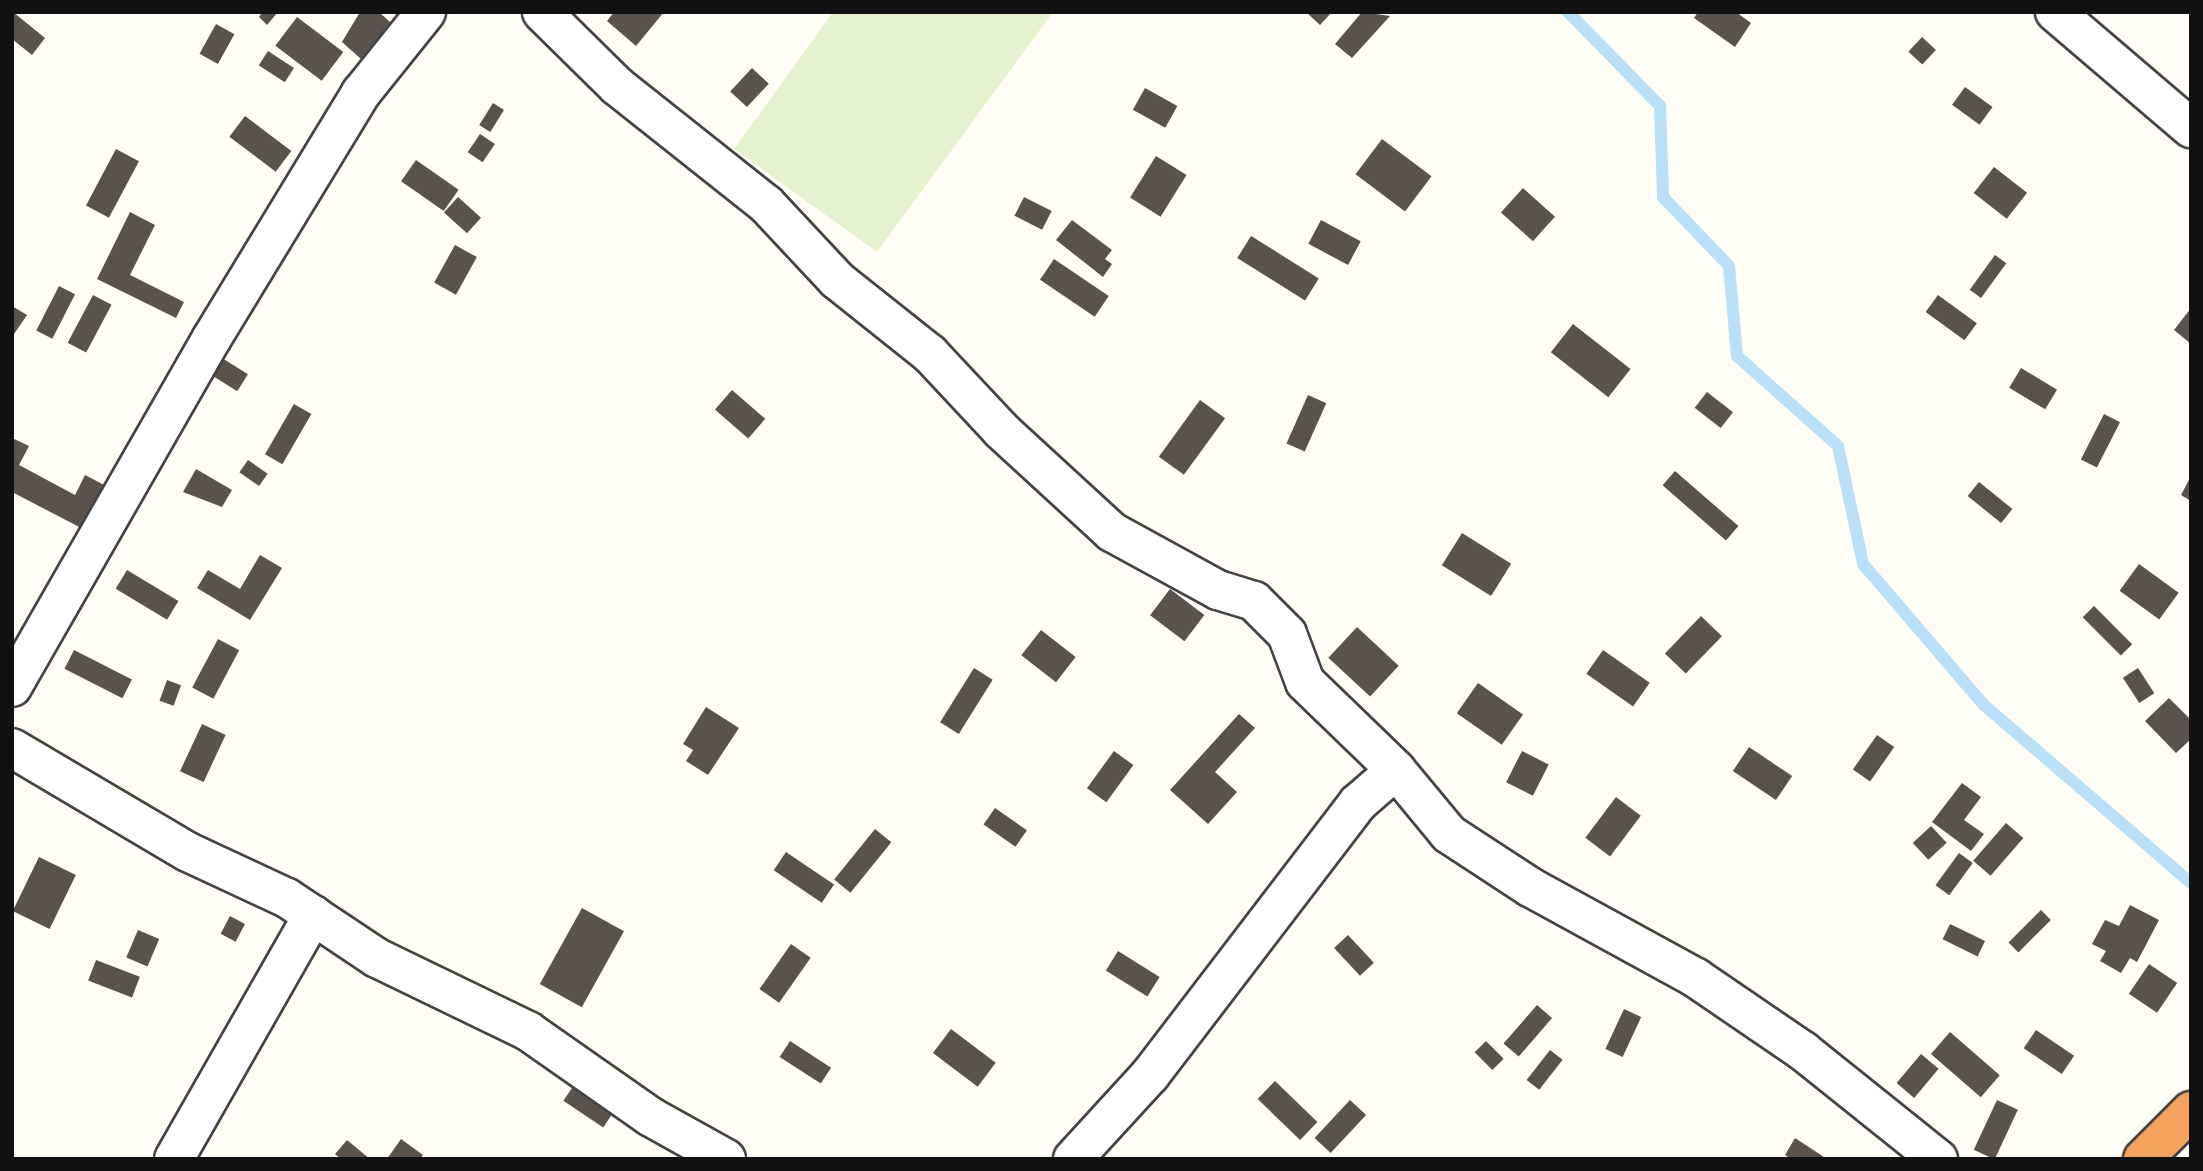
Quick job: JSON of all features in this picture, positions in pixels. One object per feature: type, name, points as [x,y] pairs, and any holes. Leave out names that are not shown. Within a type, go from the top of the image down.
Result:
[{"type":"highway","points":[[2143,1159],[2191,1111]]},
{"type":"street","points":[[12,687],[212,338],[361,93],[426,12]]},
{"type":"street","points":[[542,12],[617,86],[766,204],[837,280],[930,354],[1001,430],[1112,531],[1206,584],[1254,601],[1287,634],[1305,682],[1396,770],[1449,834],[1530,887],[1696,978],[1803,1051],[1938,1159]]},
{"type":"street","points":[[2054,12],[2191,128]]},
{"type":"street","points":[[12,748],[188,852],[313,915],[377,958],[528,1031],[651,1117],[726,1159]]},
{"type":"street","points":[[1073,1159],[1150,1074],[1359,803],[1396,770]]},
{"type":"street","points":[[174,1159],[313,915]]},
{"type":"green space","points":[[833,12],[1053,12],[877,252],[734,149]]},
{"type":"building","points":[[13,12],[45,38],[32,55],[12,39]]},
{"type":"building","points":[[262,12],[278,12],[267,25],[259,17]]},
{"type":"building","points":[[360,12],[379,12],[391,23],[361,59],[342,42]]},
{"type":"building","points":[[614,12],[664,12],[636,46],[607,21]]},
{"type":"building","points":[[1306,12],[1332,12],[1320,25]]},
{"type":"building","points":[[1362,12],[1390,16],[1352,58],[1335,44]]},
{"type":"building","points":[[1698,12],[1736,12],[1751,23],[1735,47],[1694,18]]},
{"type":"building","points":[[297,17],[343,52],[322,81],[275,46]]},
{"type":"building","points":[[216,24],[234,34],[218,64],[200,54]]},
{"type":"building","points":[[1922,37],[1936,50],[1922,65],[1908,52]]},
{"type":"building","points":[[268,51],[294,68],[285,82],[259,65]]},
{"type":"building","points":[[752,68],[769,84],[747,107],[730,91]]},
{"type":"building","points":[[1965,87],[1993,107],[1980,125],[1952,105]]},
{"type":"building","points":[[1145,88],[1177,106],[1165,128],[1133,110]]},
{"type":"building","points":[[493,103],[504,110],[490,132],[479,125]]},
{"type":"building","points":[[245,116],[291,151],[276,172],[229,137]]},
{"type":"building","points":[[480,134],[495,144],[483,162],[468,152]]},
{"type":"building","points":[[1382,139],[1432,176],[1405,211],[1356,174]]},
{"type":"building","points":[[116,149],[139,161],[109,218],[86,206]]},
{"type":"building","points":[[1156,156],[1187,175],[1161,217],[1130,198]]},
{"type":"building","points":[[416,160],[459,190],[444,211],[401,181]]},
{"type":"building","points":[[1994,167],[2027,193],[2007,219],[1974,193]]},
{"type":"building","points":[[1523,188],[1555,217],[1533,241],[1501,213]]},
{"type":"building","points":[[458,197],[481,218],[467,233],[444,213]]},
{"type":"building","points":[[1024,197],[1052,211],[1042,230],[1014,216]]},
{"type":"building","points":[[130,212],[155,225],[130,275],[184,302],[176,318],[97,279]]},
{"type":"building","points":[[1072,220],[1112,250],[1105,259],[1112,264],[1103,277],[1056,240]]},
{"type":"building","points":[[1321,220],[1361,241],[1348,265],[1308,244]]},
{"type":"building","points":[[1251,236],[1319,278],[1305,300],[1237,258]]},
{"type":"building","points":[[455,245],[477,257],[456,295],[434,283]]},
{"type":"building","points":[[1995,255],[2006,263],[1981,298],[1970,290]]},
{"type":"building","points":[[1054,259],[1109,296],[1095,317],[1040,280]]},
{"type":"building","points":[[59,286],[75,294],[52,339],[36,331]]},
{"type":"building","points":[[93,295],[112,305],[86,353],[68,343]]},
{"type":"building","points":[[1938,295],[1977,323],[1964,340],[1926,312]]},
{"type":"building","points":[[12,306],[27,315],[12,337]]},
{"type":"building","points":[[2191,308],[2191,344],[2174,330]]},
{"type":"building","points":[[1573,324],[1631,369],[1608,397],[1551,352]]},
{"type":"building","points":[[214,353],[248,374],[237,391],[203,370]]},
{"type":"building","points":[[2021,368],[2057,390],[2045,409],[2009,388]]},
{"type":"building","points":[[732,390],[765,419],[748,438],[715,410]]},
{"type":"building","points":[[1707,392],[1733,412],[1721,428],[1695,408]]},
{"type":"building","points":[[1308,395],[1326,403],[1305,452],[1286,443]]},
{"type":"building","points":[[1200,400],[1225,418],[1184,475],[1159,457]]},
{"type":"building","points":[[294,404],[311,414],[282,464],[265,454]]},
{"type":"building","points":[[2104,414],[2120,422],[2097,468],[2081,459]]},
{"type":"building","points":[[12,438],[29,446],[19,465],[75,495],[85,475],[108,487],[85,530],[12,492]]},
{"type":"building","points":[[248,460],[268,474],[259,486],[239,472]]},
{"type":"building","points":[[196,469],[232,490],[222,507],[183,492]]},
{"type":"building","points":[[1675,471],[1738,526],[1726,540],[1663,485]]},
{"type":"building","points":[[2191,476],[2191,501],[2181,495]]},
{"type":"building","points":[[1979,482],[2012,509],[2001,523],[1968,496]]},
{"type":"building","points":[[1462,533],[1511,564],[1491,596],[1442,565]]},
{"type":"building","points":[[260,555],[282,568],[250,620],[197,588],[208,570],[240,589]]},
{"type":"building","points":[[2139,564],[2179,593],[2159,619],[2120,591]]},
{"type":"building","points":[[127,570],[178,601],[167,620],[116,589]]},
{"type":"building","points":[[1170,589],[1204,615],[1184,641],[1150,615]]},
{"type":"building","points":[[2094,606],[2132,644],[2121,655],[2083,617]]},
{"type":"building","points":[[1701,616],[1722,636],[1686,674],[1665,653]]},
{"type":"building","points":[[1357,627],[1399,666],[1370,697],[1328,658]]},
{"type":"building","points":[[1041,630],[1076,657],[1056,682],[1021,655]]},
{"type":"building","points":[[218,639],[239,650],[213,699],[192,688]]},
{"type":"building","points":[[74,650],[132,680],[122,698],[64,669]]},
{"type":"building","points":[[1603,650],[1650,683],[1633,706],[1586,674]]},
{"type":"building","points":[[974,668],[993,680],[959,734],[940,722]]},
{"type":"building","points":[[2138,668],[2154,693],[2139,703],[2123,678]]},
{"type":"building","points":[[167,680],[181,685],[174,706],[159,701]]},
{"type":"building","points":[[1478,683],[1523,715],[1502,745],[1457,713]]},
{"type":"building","points":[[2169,698],[2191,720],[2191,739],[2176,753],[2145,721]]},
{"type":"building","points":[[706,707],[739,728],[708,775],[686,761],[693,750],[683,744]]},
{"type":"building","points":[[1239,714],[1255,728],[1215,772],[1237,792],[1208,824],[1170,790]]},
{"type":"building","points":[[202,724],[226,735],[204,782],[180,771]]},
{"type":"building","points":[[1877,735],[1894,747],[1870,781],[1853,769]]},
{"type":"building","points":[[1749,747],[1792,776],[1776,800],[1733,771]]},
{"type":"building","points":[[1114,751],[1133,765],[1106,802],[1087,788]]},
{"type":"building","points":[[1522,751],[1549,765],[1533,796],[1506,782]]},
{"type":"building","points":[[1962,783],[1981,797],[1964,820],[1984,834],[1971,851],[1932,822]]},
{"type":"building","points":[[1616,797],[1641,816],[1610,856],[1585,838]]},
{"type":"building","points":[[995,808],[1027,830],[1015,847],[984,824]]},
{"type":"building","points":[[2006,823],[2023,838],[1991,876],[1973,861]]},
{"type":"building","points":[[1931,826],[1947,843],[1928,860],[1913,843]]},
{"type":"building","points":[[875,829],[891,842],[850,893],[834,880]]},
{"type":"building","points":[[786,852],[834,884],[822,903],[774,870]]},
{"type":"building","points":[[1959,853],[1973,863],[1949,895],[1935,885]]},
{"type":"building","points":[[39,857],[76,875],[50,929],[13,911]]},
{"type":"building","points":[[2130,905],[2159,920],[2137,962],[2130,958],[2121,973],[2100,961],[2106,951],[2092,944],[2105,920],[2119,926]]},
{"type":"building","points":[[582,908],[624,931],[582,1007],[540,984]]},
{"type":"building","points":[[2041,910],[2051,920],[2018,952],[2008,943]]},
{"type":"building","points":[[230,916],[245,924],[236,942],[221,934]]},
{"type":"building","points":[[1950,924],[1985,941],[1978,956],[1943,939]]},
{"type":"building","points":[[138,930],[159,939],[147,967],[126,958]]},
{"type":"building","points":[[1348,935],[1374,963],[1360,976],[1334,948]]},
{"type":"building","points":[[791,944],[811,958],[779,1003],[759,989]]},
{"type":"building","points":[[1118,951],[1160,977],[1147,996],[1106,971]]},
{"type":"building","points":[[96,960],[140,977],[132,997],[88,981]]},
{"type":"building","points":[[2149,964],[2177,983],[2157,1013],[2129,994]]},
{"type":"building","points":[[1537,1005],[1552,1018],[1519,1057],[1504,1043]]},
{"type":"building","points":[[1624,1009],[1641,1017],[1623,1057],[1605,1049]]},
{"type":"building","points":[[951,1029],[996,1063],[978,1087],[933,1053]]},
{"type":"building","points":[[2036,1030],[2074,1056],[2062,1074],[2024,1048]]},
{"type":"building","points":[[1950,1032],[2000,1075],[1981,1097],[1931,1054]]},
{"type":"building","points":[[790,1041],[831,1068],[821,1084],[780,1057]]},
{"type":"building","points":[[1486,1041],[1504,1059],[1492,1070],[1475,1052]]},
{"type":"building","points":[[1550,1050],[1563,1060],[1539,1090],[1527,1080]]},
{"type":"building","points":[[1921,1054],[1939,1069],[1914,1098],[1897,1083]]},
{"type":"building","points":[[1275,1081],[1317,1122],[1300,1140],[1258,1099]]},
{"type":"building","points":[[574,1085],[614,1112],[603,1128],[563,1101]]},
{"type":"building","points":[[1350,1100],[1366,1115],[1331,1153],[1315,1138]]},
{"type":"building","points":[[1997,1100],[2018,1110],[1995,1159],[1974,1150]]},
{"type":"building","points":[[1795,1138],[1827,1159],[1791,1159],[1785,1155]]},
{"type":"building","points":[[401,1139],[423,1155],[420,1159],[387,1159]]},
{"type":"building","points":[[347,1140],[370,1159],[341,1159],[335,1154]]},
{"type":"waterway","points":[[1568,12],[1660,106],[1663,197],[1729,266],[1737,356],[1838,446],[1863,564],[1984,705],[2191,883]]}]
